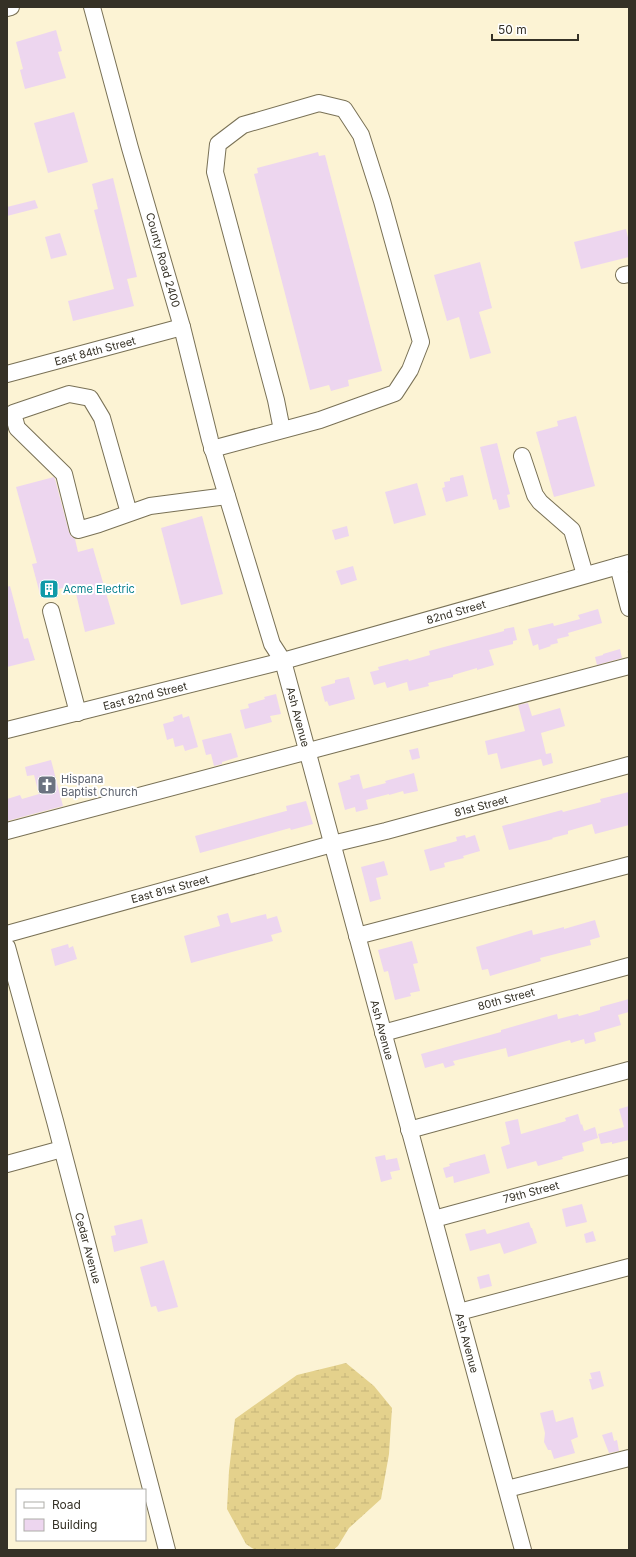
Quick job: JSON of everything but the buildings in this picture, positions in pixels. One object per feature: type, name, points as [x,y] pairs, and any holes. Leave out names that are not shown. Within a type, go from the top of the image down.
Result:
[{"type":"street","points":[[7,8],[11,7]]},
{"type":"street","name":"County Road 2400","points":[[92,7],[130,148],[182,327],[212,449],[233,514]]},
{"type":"street","points":[[212,449],[320,420],[395,392],[410,370],[420,342],[382,201],[361,135],[344,109],[319,102],[242,125],[218,144],[214,172],[276,400],[282,430]]},
{"type":"street","name":"East 84th Street","points":[[7,374],[182,327]]},
{"type":"street","points":[[129,514],[102,418],[90,398],[69,394],[13,413],[17,428],[64,474],[78,530],[129,514],[150,506],[227,496]]},
{"type":"street","points":[[522,456],[535,495],[540,502],[572,530],[585,575]]},
{"type":"street","name":"Ash Avenue","points":[[233,514],[272,644],[282,662],[524,1550]]},
{"type":"street","points":[[623,564],[629,608]]},
{"type":"street","name":"82nd Street","points":[[282,662],[623,564]]},
{"type":"street","points":[[51,611],[78,713]]},
{"type":"street","name":"East 82nd Street","points":[[7,730],[282,662]]},
{"type":"street","points":[[7,831],[629,666]]},
{"type":"street","name":"81st Street","points":[[332,844],[386,831],[629,765]]},
{"type":"street","name":"East 81st Street","points":[[7,934],[332,844]]},
{"type":"street","points":[[357,936],[629,865]]},
{"type":"street","name":"Cedar Avenue","points":[[7,947],[62,1149],[167,1550]]},
{"type":"street","name":"80th Street","points":[[383,1033],[629,966]]},
{"type":"street","points":[[409,1130],[629,1070]]},
{"type":"street","points":[[7,1164],[62,1149]]},
{"type":"street","name":"79th Street","points":[[434,1219],[629,1166]]},
{"type":"street","points":[[459,1312],[629,1267]]},
{"type":"street","points":[[507,1489],[629,1458]]},
{"type":"green space","points":[[346,1363],[374,1386],[392,1408],[389,1454],[381,1499],[349,1528],[338,1546],[333,1550],[255,1550],[246,1544],[227,1509],[229,1471],[235,1419],[297,1375]]},
{"type":"place","name":"Acme Electric","points":[[49,589]]},
{"type":"place","name":"Hispana Baptist Church","points":[[47,785]]}]
